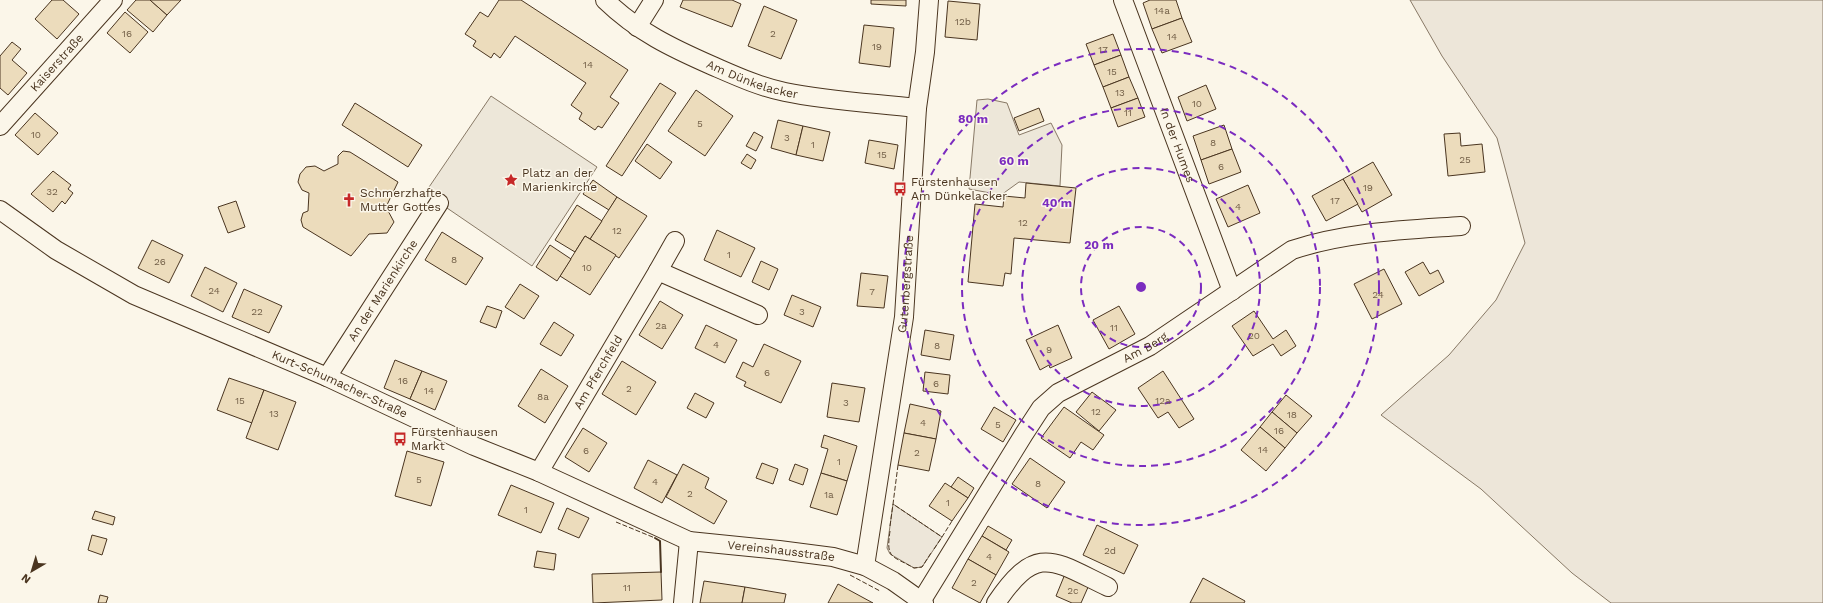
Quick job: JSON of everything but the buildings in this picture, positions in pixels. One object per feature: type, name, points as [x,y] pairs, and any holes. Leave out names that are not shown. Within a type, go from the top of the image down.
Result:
[{"type":"street","name":"Kaiserstraße","points":[[0,126],[113,0]]},
{"type":"street","name":"Am Dünkelacker","points":[[605,0],[637,27],[668,46],[737,77],[783,92],[819,98],[917,108]]},
{"type":"street","points":[[637,27],[654,0]]},
{"type":"street","name":"Gutenbergstraße","points":[[865,566],[904,317],[917,108],[925,52],[929,0]]},
{"type":"street","name":"In der Humes","points":[[1123,0],[1232,291]]},
{"type":"street","name":"An der Marienkirche","points":[[327,378],[439,202]]},
{"type":"street","name":"Kurt-Schumacher-Straße","points":[[0,210],[56,250],[134,295],[327,378],[474,446],[539,472],[689,540]]},
{"type":"street","name":"Am Berg","points":[[923,602],[1041,408],[1058,392],[1150,346],[1292,250],[1319,241],[1402,230],[1461,226]]},
{"type":"street","name":"Am Pferchfeld","points":[[539,472],[675,241]]},
{"type":"street","points":[[658,271],[758,315]]},
{"type":"street","points":[[683,603],[689,540]]},
{"type":"street","name":"Vereinshausstraße","points":[[689,540],[833,557],[865,566],[893,581],[923,602]]},
{"type":"street","points":[[996,603],[1010,583],[1028,566],[1047,561],[1059,563],[1108,587]]},
{"type":"shaded area","points":[[1410,0],[1823,0],[1823,603],[1611,603],[1572,573],[1481,489],[1381,415],[1449,355],[1496,300],[1525,243],[1497,138],[1442,56]]},
{"type":"shaded area","name":"Platz an der Marienkirche","points":[[491,96],[597,167],[532,266],[425,193]]},
{"type":"shaded area","points":[[988,99],[1007,103],[1019,135],[1051,123],[1062,145],[1060,186],[1019,182],[1001,195],[969,189],[977,100]]},
{"type":"shaded area","points":[[893,504],[942,537],[922,567],[914,568],[890,554],[887,548]]},
{"type":"fence","points":[[898,465],[893,504],[942,537],[952,521]]},
{"type":"fence","points":[[890,526],[893,504]]},
{"type":"fence","points":[[616,522],[655,538]]},
{"type":"fence","points":[[890,531],[890,552],[900,561],[914,568],[922,567],[931,553]]},
{"type":"fence","points":[[934,549],[942,537]]},
{"type":"fence","points":[[850,575],[880,591]]},
{"type":"wall","points":[[655,538],[660,541],[661,572]]},
{"type":"place","name":"Platz an der Marienkirche","points":[[511,180]]},
{"type":"place","name":"Fürstenhausen Am Dünkelacker","points":[[900,189]]},
{"type":"place","name":"Schmerzhafte Mutter Gottes","points":[[349,200]]},
{"type":"place","name":"Fürstenhausen Markt","points":[[400,439]]}]
